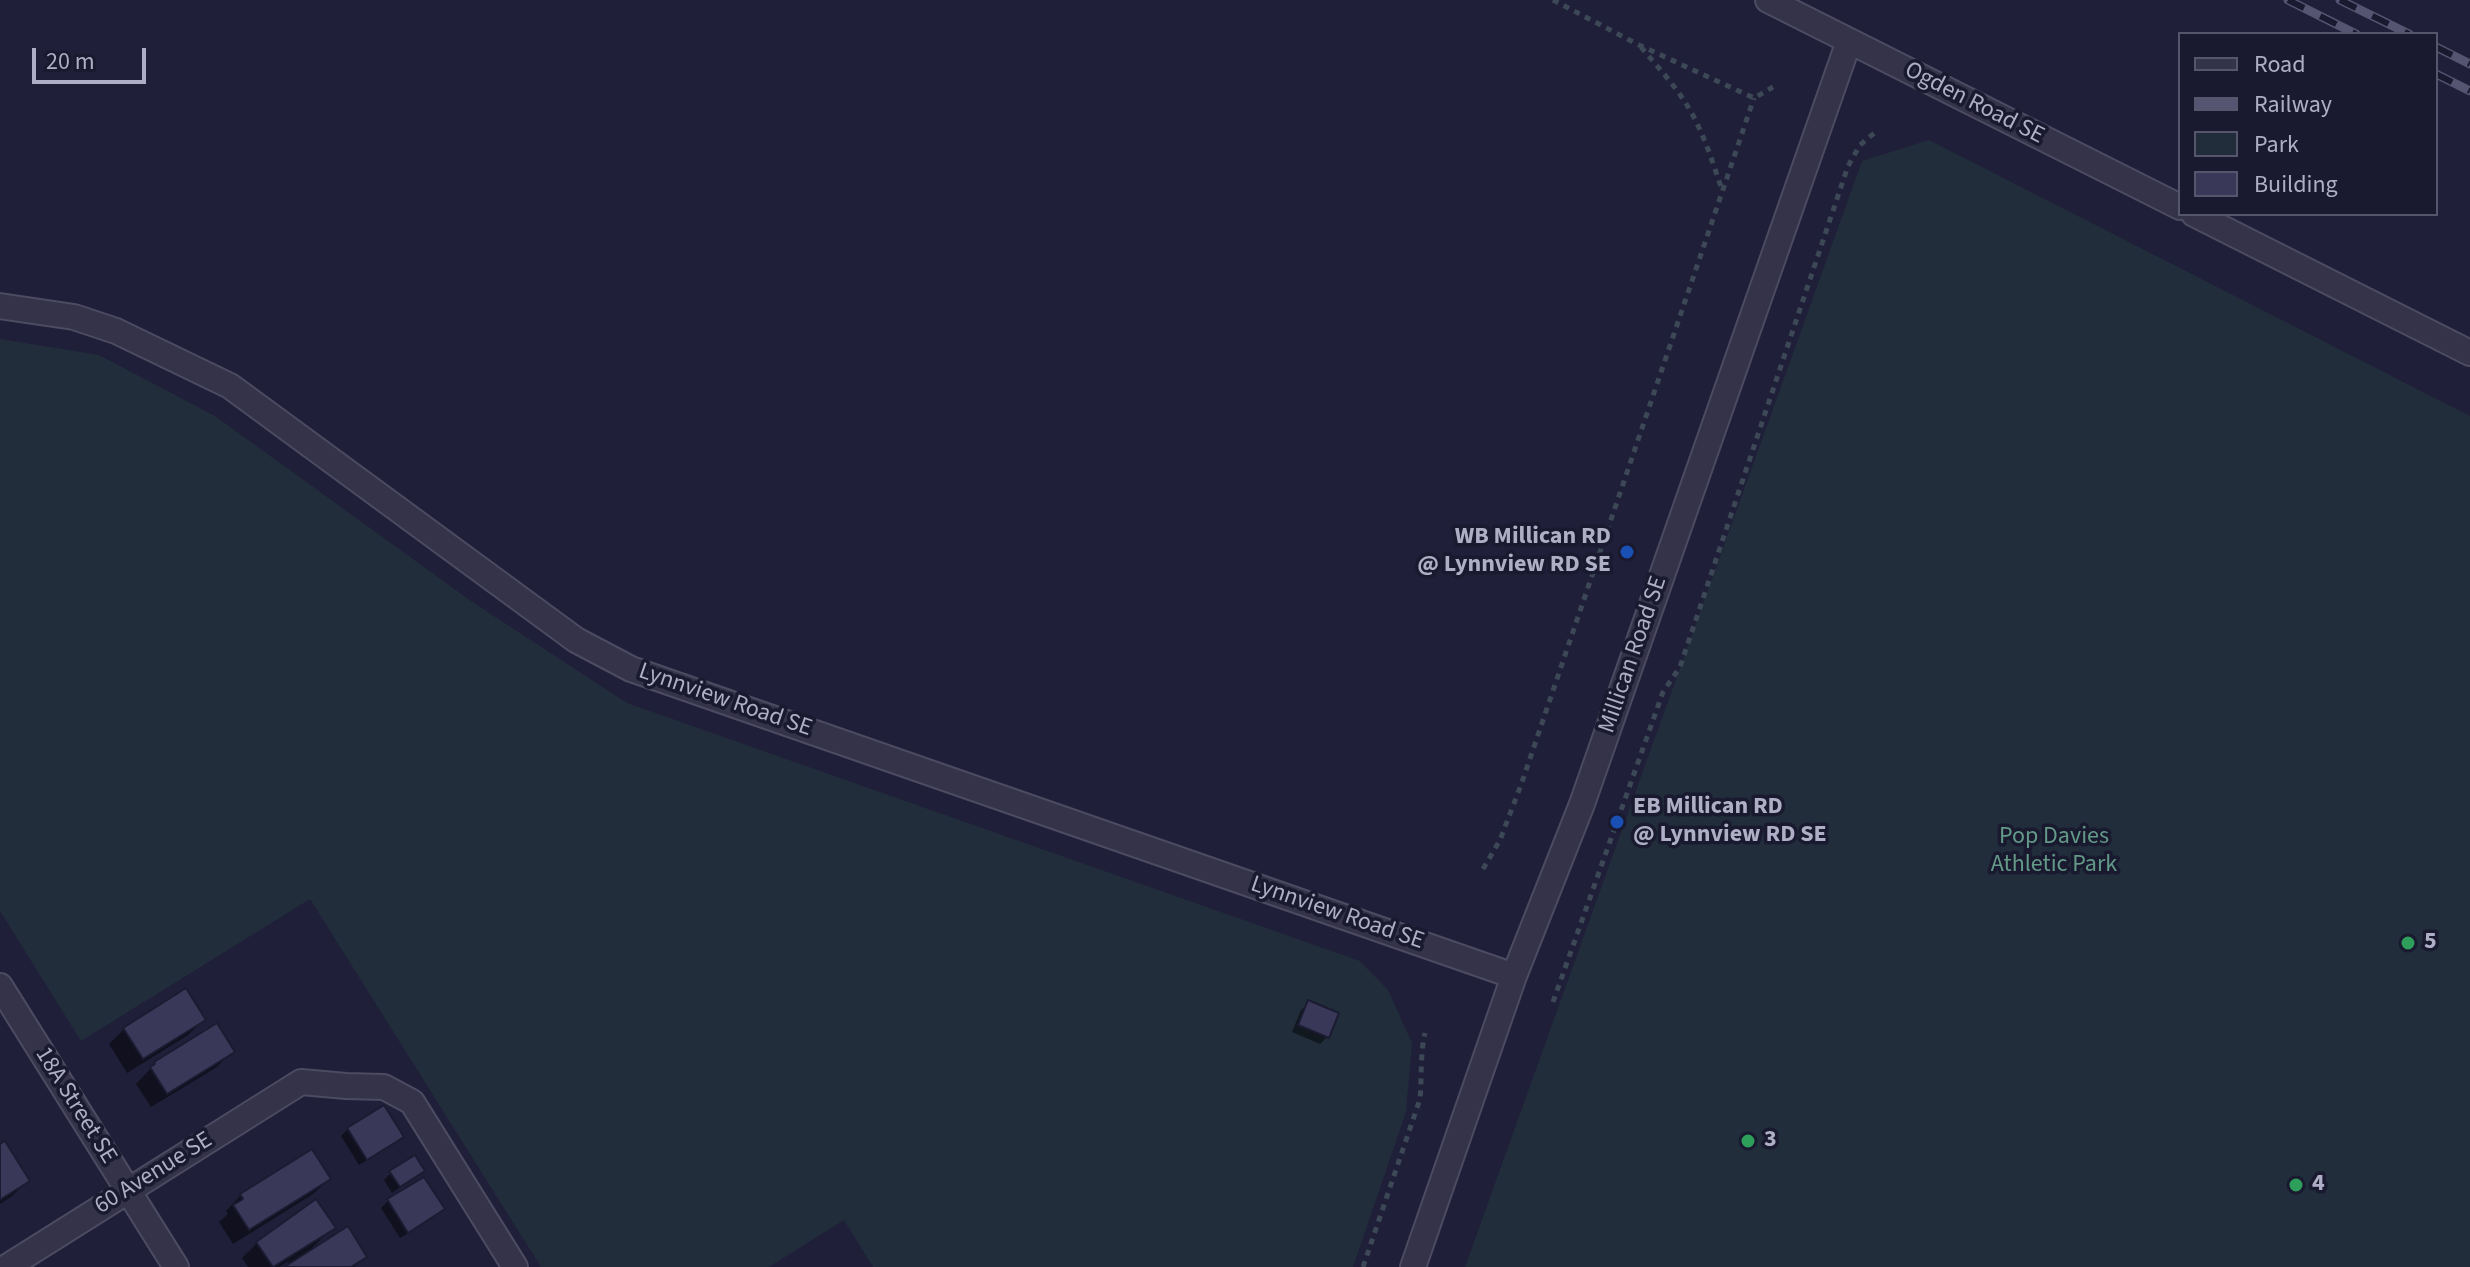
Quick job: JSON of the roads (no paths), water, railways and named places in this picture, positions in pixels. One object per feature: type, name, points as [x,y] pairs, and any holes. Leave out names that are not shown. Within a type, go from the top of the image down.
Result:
[{"type":"street","name":"Ogden Road SE","points":[[1768,0],[2178,206]]},
{"type":"street","name":"Millican Road SE","points":[[1413,1267],[1514,976],[1582,804],[1849,41]]},
{"type":"street","points":[[2198,216],[2470,353]]},
{"type":"street","name":"Lynnview Road SE","points":[[0,306],[74,317],[116,331],[230,386],[576,640],[631,669],[1514,976]]},
{"type":"street","name":"18A Street SE","points":[[0,986],[176,1267]]},
{"type":"street","name":"60 Avenue SE","points":[[7,1267],[301,1082],[384,1087],[412,1102],[515,1267]]},
{"type":"railway","points":[[2288,0],[2352,32]]},
{"type":"railway","points":[[2340,0],[2405,32]]},
{"type":"railway","points":[[2438,48],[2470,64]]},
{"type":"railway","points":[[2438,75],[2470,91]]},
{"type":"place","name":"WB Millican RD @ Lynnview RD SE","points":[[1627,552]]},
{"type":"place","name":"EB Millican RD @ Lynnview RD SE","points":[[1617,822]]},
{"type":"place","name":"5","points":[[2408,943]]},
{"type":"place","name":"3","points":[[1748,1141]]},
{"type":"place","name":"4","points":[[2296,1185]]},
{"type":"park label","name":"Pop Davies Athletic Park","points":[[2054,852]]}]
